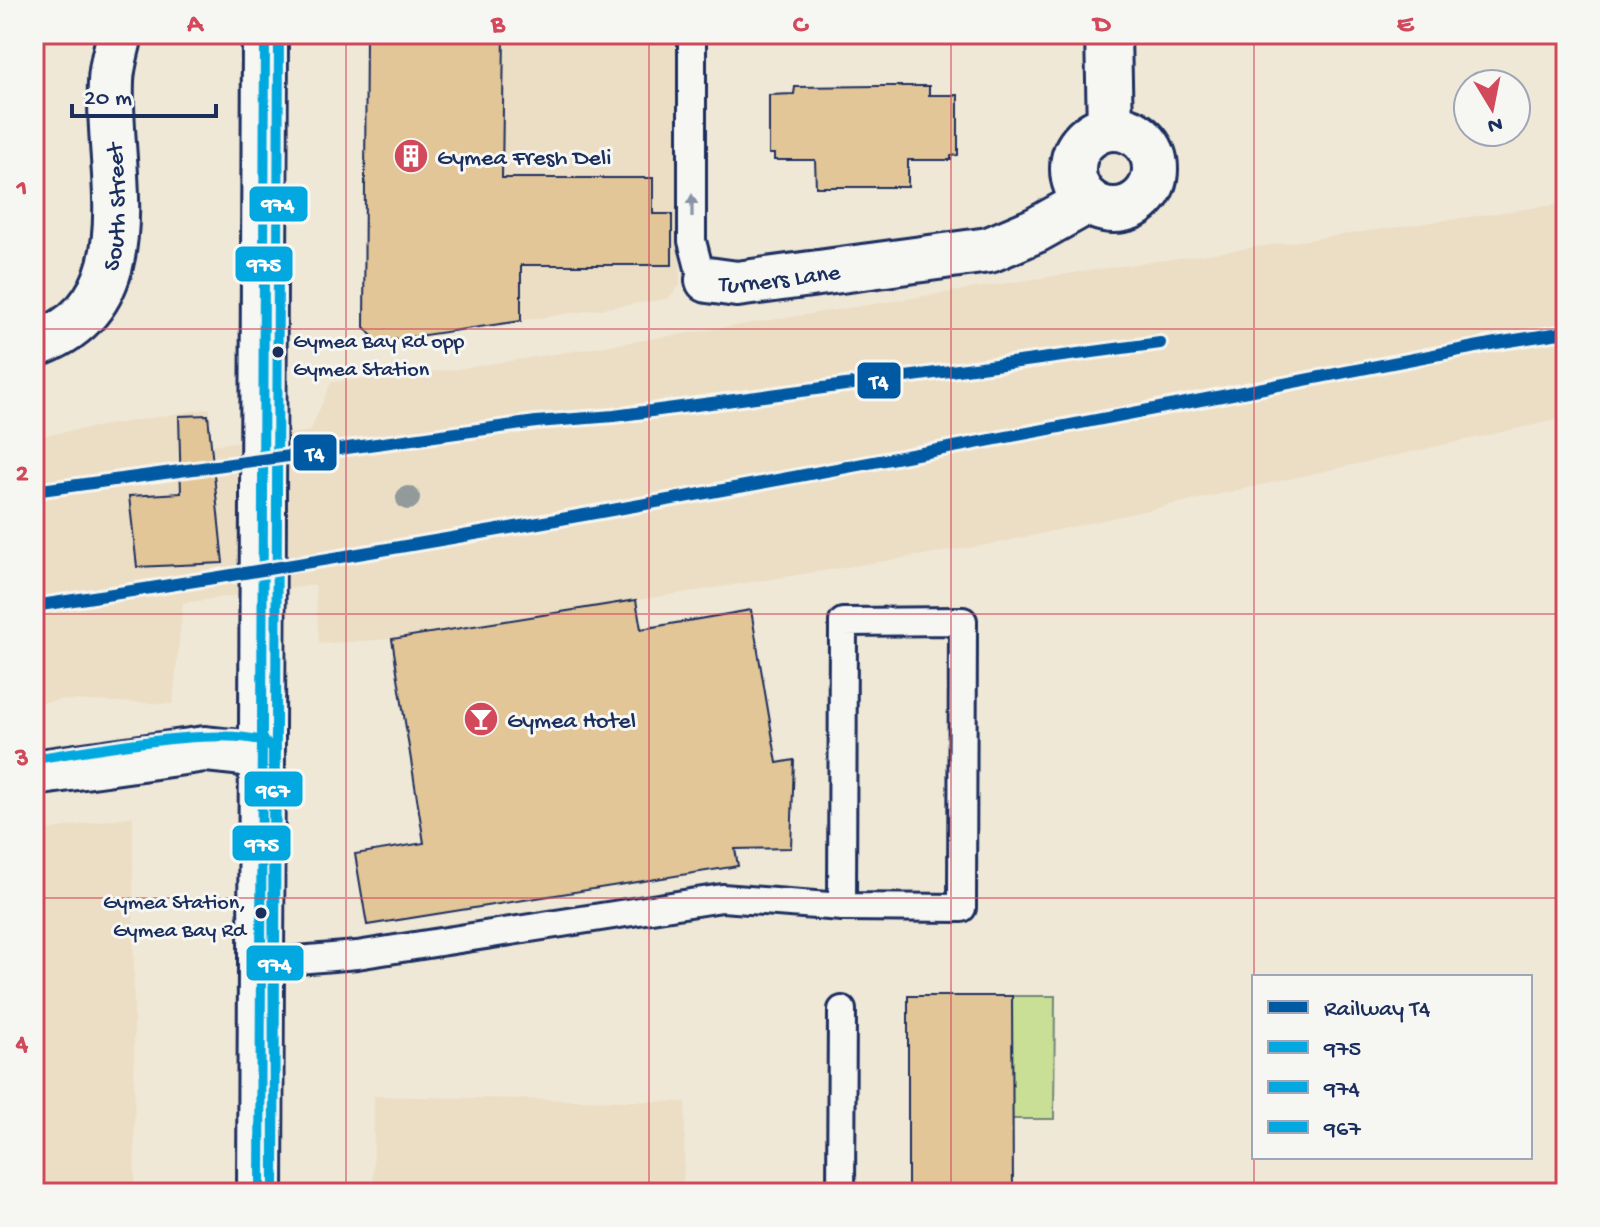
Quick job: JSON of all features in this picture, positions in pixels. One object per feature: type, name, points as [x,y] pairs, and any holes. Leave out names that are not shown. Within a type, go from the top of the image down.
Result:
[{"type":"street","name":"South Street","points":[[34,345],[52,339],[86,313],[107,279],[115,238],[118,193],[111,81],[120,34]]},
{"type":"street","points":[[260,1193],[265,34]]},
{"type":"street","points":[[1108,34],[1110,128]]},
{"type":"street","points":[[1110,128],[1127,129],[1141,137],[1151,151],[1155,166],[1153,182],[1145,195],[1132,206],[1117,210],[1101,208],[1088,201],[1077,189],[1072,174],[1073,158],[1081,143],[1094,133],[1110,128]]},
{"type":"street","name":"Turners Lane","points":[[708,280],[737,284],[989,250],[1036,230],[1088,201]]},
{"type":"street","points":[[34,773],[205,749],[261,755]]},
{"type":"lane","name":"Turners Lane","points":[[692,34],[692,241],[699,268],[708,280]]},
{"type":"lane","points":[[261,963],[357,955],[722,898],[842,907],[962,908],[963,621],[843,622],[842,907]]},
{"type":"lane","points":[[841,1193],[842,1010]]},
{"type":"shaded area","points":[[366,34],[681,34],[680,285],[668,299],[377,342],[364,327]]},
{"type":"shaded area","points":[[1566,203],[1566,418],[999,543],[392,639],[319,644],[315,585],[183,603],[173,704],[60,700],[34,704],[34,437],[210,408],[212,445],[310,431],[331,382],[457,369],[1079,272]]},
{"type":"shaded area","points":[[133,816],[135,1193],[34,1193],[34,832]]},
{"type":"shaded area","points":[[374,1096],[686,1102],[683,1193],[373,1193]]},
{"type":"green space","points":[[1012,996],[1055,996],[1054,1119],[1011,1119]]},
{"type":"building","points":[[366,34],[504,34],[502,178],[653,178],[653,214],[672,214],[672,265],[521,265],[521,321],[377,342],[364,327]]},
{"type":"building","points":[[929,86],[929,95],[958,95],[958,155],[951,156],[951,160],[908,160],[908,187],[816,187],[815,160],[774,160],[774,154],[769,154],[769,95],[794,94],[795,87]]},
{"type":"building","points":[[208,415],[223,563],[137,567],[129,496],[181,493],[179,416]]},
{"type":"building","points":[[636,600],[641,629],[751,610],[777,763],[794,760],[791,848],[735,849],[738,866],[367,925],[355,854],[424,843],[392,639]]},
{"type":"building","points":[[908,996],[1012,996],[1013,1193],[908,1193]]},
{"type":"rail line","name":"T4","points":[[34,606],[584,515],[1566,332]]},
{"type":"rail line","name":"T4","points":[[34,491],[536,422],[614,416],[1160,343]]},
{"type":"transit line","name":"975","points":[[260,1193],[265,34]]},
{"type":"transit line","name":"974","points":[[274,1193],[279,34]]},
{"type":"transit line","name":"967","points":[[34,759],[197,737],[257,740],[273,748],[274,1193]]},
{"type":"place","name":"Gymea Fresh Deli","points":[[411,156]]},
{"type":"place","name":"Gymea Bay Rd opp Gymea Station","points":[[278,352]]},
{"type":"place","name":"Gymea Hotel","points":[[481,719]]},
{"type":"place","name":"Gymea Station, Gymea Bay Rd","points":[[261,913]]}]
